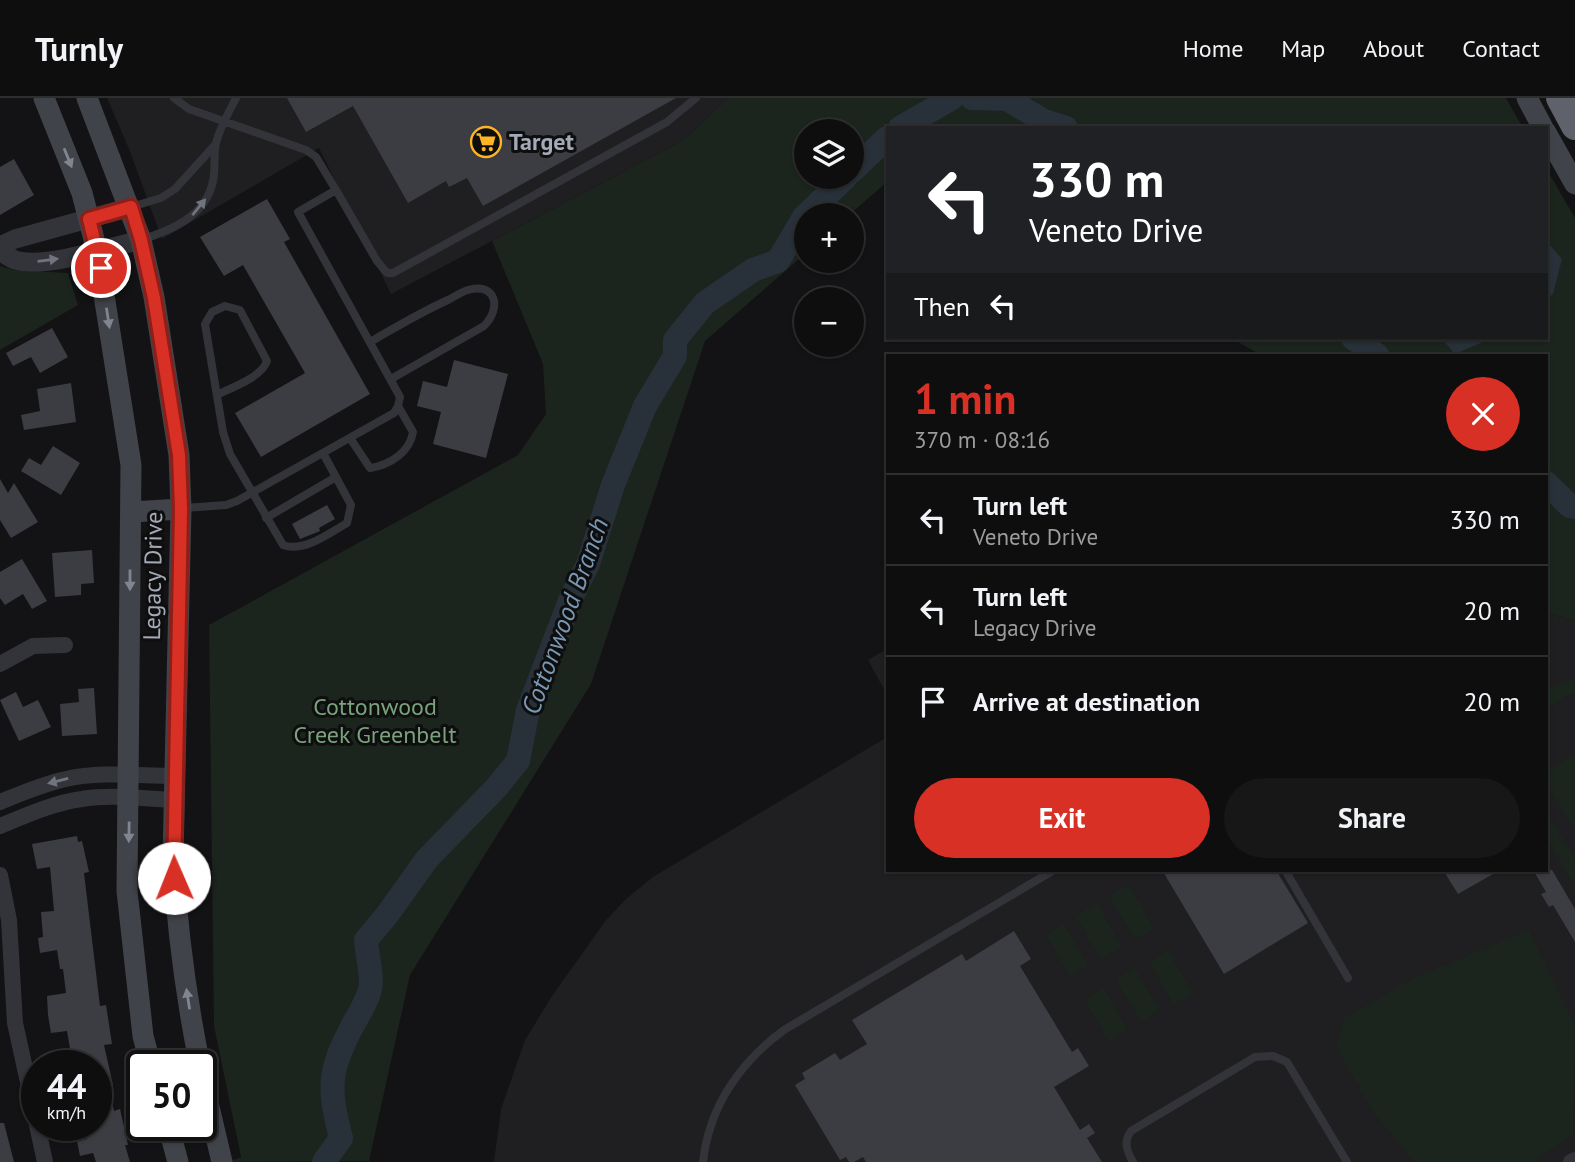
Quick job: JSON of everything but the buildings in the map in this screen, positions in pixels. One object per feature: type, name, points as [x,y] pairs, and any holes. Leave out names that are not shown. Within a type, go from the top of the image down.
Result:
[{"type":"highway","points":[[1560,98],[1575,126]]},
{"type":"main road","name":"Legacy Drive","points":[[44,98],[82,193],[97,251],[131,465],[127,891],[147,1050]]},
{"type":"main road","name":"Legacy Drive","points":[[87,98],[131,207],[141,240],[154,298],[179,455],[181,509],[173,858],[186,989],[197,1050]]},
{"type":"main road","points":[[1527,98],[1542,126]]},
{"type":"main road","points":[[1548,137],[1575,184]]},
{"type":"main road","points":[[131,512],[181,509]]},
{"type":"main road","points":[[172,1141],[178,1162]]},
{"type":"main road","points":[[217,1141],[222,1162]]},
{"type":"street","points":[[0,246],[15,239],[131,207]]},
{"type":"street","points":[[0,252],[14,260],[32,262],[141,240]]},
{"type":"street","points":[[0,664],[33,646],[65,645]]},
{"type":"street","points":[[0,802],[67,778],[175,776]]},
{"type":"street","points":[[0,826],[62,803],[102,797],[175,800]]},
{"type":"street","points":[[0,875],[9,920],[15,1023],[21,1051]]},
{"type":"street","points":[[41,1141],[45,1162]]},
{"type":"lane","points":[[174,98],[189,109],[306,150],[316,157],[377,261],[387,273],[393,273],[667,122],[696,98]]},
{"type":"lane","points":[[141,240],[173,229],[197,211],[212,187],[215,145],[236,98]]},
{"type":"lane","points":[[131,207],[161,198],[175,189],[215,145]]},
{"type":"lane","points":[[181,509],[226,505],[252,493],[394,413],[398,406],[400,397],[391,379],[298,212],[336,190]]},
{"type":"lane","points":[[370,342],[428,309],[469,290],[481,289],[490,293],[494,299],[493,317],[484,326],[391,379]]},
{"type":"lane","points":[[217,395],[259,372],[267,361],[240,310],[232,306],[212,312],[205,324],[217,395],[227,447],[278,538],[283,545],[290,548],[302,546],[347,523],[351,505],[323,453]]},
{"type":"lane","points":[[350,438],[370,468],[381,467],[394,459],[411,443],[413,432],[398,406]]},
{"type":"lane","points":[[266,518],[336,477]]},
{"type":"lane","points":[[704,1162],[709,1133],[722,1099],[741,1069],[765,1044],[784,1030],[1051,872]]},
{"type":"lane","points":[[1286,872],[1349,978]]},
{"type":"lane","points":[[1133,1162],[1126,1142],[1131,1131],[1255,1058],[1267,1055],[1287,1062],[1347,1162]]},
{"type":"shaded area","points":[[107,98],[728,98],[682,141],[391,294],[319,148],[162,239]]},
{"type":"shaded area","points":[[1548,243],[1562,259],[1553,294],[1548,298]]},
{"type":"shaded area","points":[[1443,340],[1487,340],[1455,354]]},
{"type":"shaded area","points":[[1548,613],[1575,621],[1575,1162],[494,1162],[501,1109],[525,1040],[552,996],[606,920],[653,877],[886,738],[886,872],[1548,872]]},
{"type":"shaded area","points":[[886,650],[886,693],[868,660]]},
{"type":"green space","name":"Cottonwood Creek Greenbelt","points":[[728,98],[1506,98],[1522,126],[886,126],[886,183],[863,203],[794,203],[794,263],[705,341],[591,684],[410,975],[369,1161],[229,1162],[241,1157],[214,1026],[209,625],[518,455],[546,414],[543,364],[492,241],[682,141]]},
{"type":"green space","points":[[1548,171],[1575,218],[1575,621],[1548,613],[1548,354],[1259,354],[1235,340],[1548,340]]},
{"type":"green space","points":[[0,266],[14,270],[68,273],[78,305],[0,350]]},
{"type":"green space","points":[[1575,679],[1575,694],[1564,697],[1548,708],[1548,690]]},
{"type":"green space","points":[[1575,754],[1575,831],[1548,786],[1548,770]]},
{"type":"green space","points":[[1548,814],[1575,859],[1575,887],[1548,841]]},
{"type":"green space","points":[[1129,884],[1154,929],[1135,940],[1109,896]]},
{"type":"green space","points":[[1097,903],[1122,947],[1101,959],[1075,916]]},
{"type":"green space","points":[[1064,924],[1089,966],[1070,977],[1046,935]]},
{"type":"green space","points":[[1529,930],[1575,1025],[1573,1135],[1534,1162],[1414,1162],[1373,1112],[1336,1047],[1344,1018],[1416,977]]},
{"type":"green space","points":[[1168,950],[1193,993],[1173,1004],[1149,961]]},
{"type":"green space","points":[[1135,968],[1159,1010],[1141,1022],[1115,979]]},
{"type":"green space","points":[[1104,988],[1128,1030],[1109,1042],[1084,999]]},
{"type":"waterway","name":"Cottonwood Branch","points":[[903,126],[952,98]]},
{"type":"waterway","name":"Cottonwood Branch","points":[[972,98],[1007,99],[1044,121],[1060,126]]},
{"type":"waterway","name":"Cottonwood Branch","points":[[864,160],[886,139]]},
{"type":"waterway","name":"Cottonwood Branch","points":[[324,1162],[341,1138],[334,1105],[335,1067],[370,988],[366,940],[427,859],[496,788],[518,761],[528,710],[571,598],[588,564],[613,485],[645,406],[675,356],[675,340],[705,303],[753,270],[778,261],[804,217],[833,189]]},
{"type":"waterway","name":"Cottonwood Branch","points":[[1356,340],[1376,354]]},
{"type":"waterway","name":"Cottonwood Branch","points":[[1548,485],[1570,506],[1575,507]]},
{"type":"place","name":"Target","points":[[486,142]]},
{"type":"route","points":[[101,268],[89,219],[131,207],[154,298],[179,455],[181,509],[174,878]]}]
